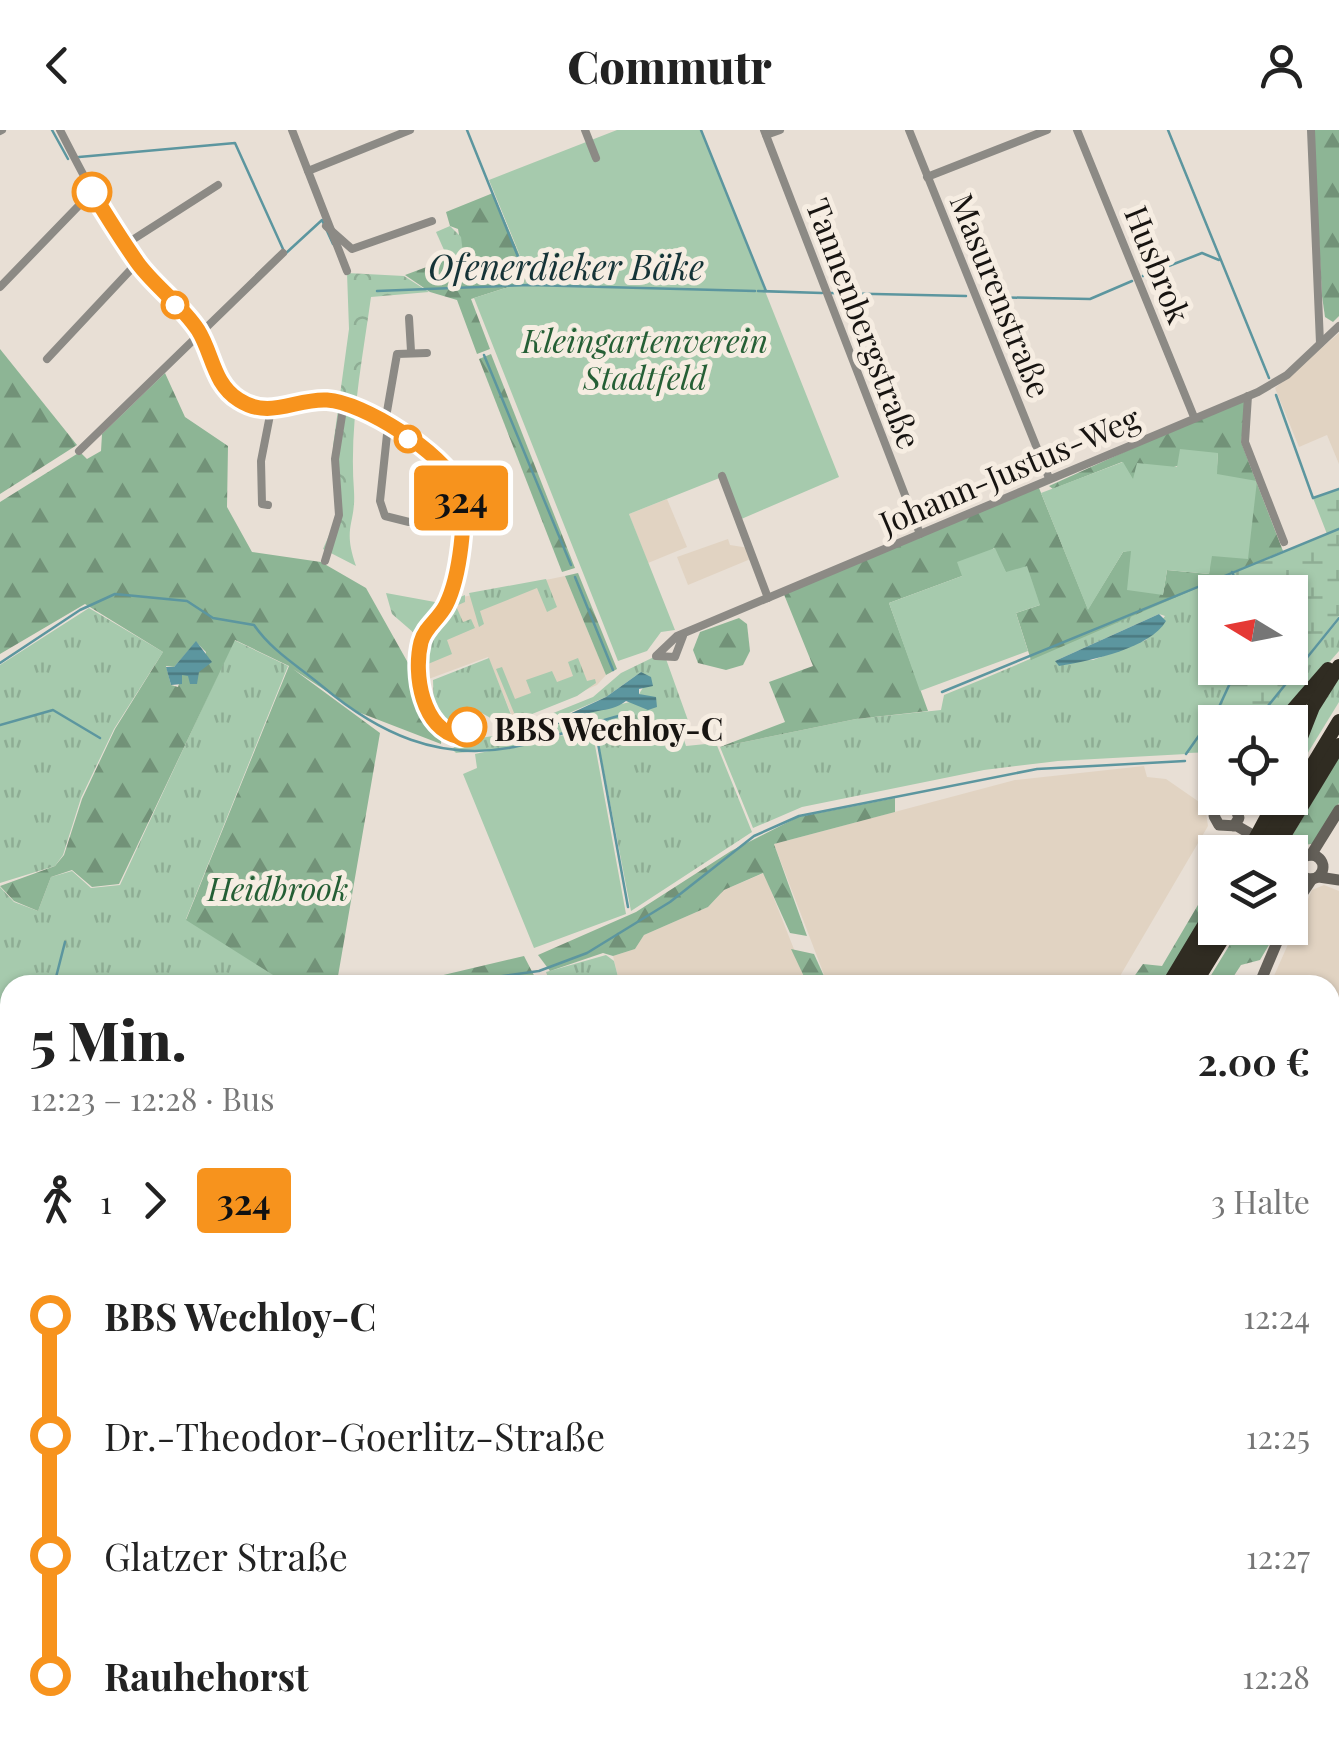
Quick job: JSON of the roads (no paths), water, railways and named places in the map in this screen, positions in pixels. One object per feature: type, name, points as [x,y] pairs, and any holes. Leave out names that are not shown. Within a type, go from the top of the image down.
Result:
[{"type":"highway","points":[[1297,705],[1339,658]]},
{"type":"highway","points":[[1308,719],[1339,666]]},
{"type":"highway","points":[[1278,835],[1339,721]]},
{"type":"highway","points":[[1278,835],[1339,745]]},
{"type":"highway","points":[[1174,975],[1198,935]]},
{"type":"highway","points":[[1187,975],[1206,945]]},
{"type":"highway","points":[[1200,975],[1219,945]]},
{"type":"street","points":[[60,130],[92,192],[137,263],[199,332],[224,387],[244,404],[271,410],[312,400],[344,403],[386,424],[423,450],[457,483],[461,512]]},
{"type":"street","points":[[292,130],[326,226],[347,271]]},
{"type":"street","points":[[585,130],[596,158]]},
{"type":"street","points":[[765,133],[780,130]]},
{"type":"street","name":"Masurenstraße","points":[[909,130],[1048,478]]},
{"type":"street","points":[[927,176],[1046,130]]},
{"type":"street","name":"Husbrok","points":[[1078,130],[1194,417]]},
{"type":"street","points":[[1310,130],[1320,343]]},
{"type":"street","points":[[308,170],[407,131]]},
{"type":"street","name":"Tannenbergstraße","points":[[765,133],[920,534]]},
{"type":"street","points":[[126,244],[218,185]]},
{"type":"street","points":[[0,287],[92,192]]},
{"type":"street","points":[[326,226],[352,249],[432,221]]},
{"type":"street","points":[[80,450],[284,253]]},
{"type":"street","points":[[48,359],[137,263]]},
{"type":"street","points":[[409,318],[411,351]]},
{"type":"street","name":"Johann-Justus-Weg","points":[[684,636],[675,657],[656,656],[666,642],[1248,396],[1279,381],[1339,326]]},
{"type":"street","points":[[409,522],[384,516],[380,501],[386,424],[397,354],[427,352]]},
{"type":"street","points":[[1248,396],[1245,442],[1284,542]]},
{"type":"street","points":[[325,561],[340,514],[335,459],[344,403]]},
{"type":"street","points":[[268,505],[262,504],[260,485],[271,410]]},
{"type":"street","points":[[722,476],[768,598]]},
{"type":"street","points":[[1309,866],[1339,810]]},
{"type":"street","points":[[1239,815],[1309,866],[1338,880]]},
{"type":"street","points":[[1240,815],[1268,835]]},
{"type":"street","points":[[1263,975],[1276,945]]},
{"type":"water","points":[[1159,614],[1166,621],[1134,646],[1059,666],[1055,661]]},
{"type":"water","points":[[196,641],[212,662],[199,672],[197,684],[190,684],[188,676],[182,675],[182,684],[171,685],[166,667],[174,667]]},
{"type":"water","points":[[641,672],[651,677],[653,686],[639,689],[639,694],[656,697],[657,707],[648,710],[626,701],[584,715],[571,724],[548,724],[606,697]]},
{"type":"waterway","name":"Ofenerdieker Bäke","points":[[52,130],[68,159]]},
{"type":"waterway","points":[[467,130],[529,284]]},
{"type":"waterway","points":[[701,130],[766,291]]},
{"type":"waterway","points":[[1168,130],[1269,378]]},
{"type":"waterway","name":"Ofenerdieker Bäke","points":[[79,157],[235,143],[283,249]]},
{"type":"waterway","name":"Ofenerdieker Bäke","points":[[285,254],[322,220],[333,244]]},
{"type":"waterway","points":[[1143,276],[1202,253],[1219,260]]},
{"type":"waterway","name":"Ofenerdieker Bäke","points":[[985,297],[1090,299],[1132,281]]},
{"type":"waterway","name":"Ofenerdieker Bäke","points":[[377,291],[529,285],[755,291]]},
{"type":"waterway","name":"Ofenerdieker Bäke","points":[[758,291],[822,293]]},
{"type":"waterway","name":"Ofenerdieker Bäke","points":[[829,293],[966,296]]},
{"type":"waterway","points":[[484,355],[571,565]]},
{"type":"waterway","name":"Ofenerdieker Bäke","points":[[1276,395],[1313,498],[1339,489]]},
{"type":"waterway","points":[[942,692],[1339,529]]},
{"type":"waterway","points":[[575,577],[613,670]]},
{"type":"waterway","points":[[0,663],[80,610],[115,594],[187,601],[213,618],[254,625],[286,658],[343,703],[388,730],[435,747],[487,751],[514,747],[632,713]]},
{"type":"waterway","points":[[1269,705],[1339,618]]},
{"type":"waterway","points":[[1186,754],[1219,707],[1229,685]]},
{"type":"waterway","points":[[0,725],[53,710],[100,738]]},
{"type":"waterway","points":[[572,731],[595,727],[628,907]]},
{"type":"waterway","points":[[510,975],[539,971],[587,953],[670,902],[754,836],[799,816],[1037,769],[1185,761]]},
{"type":"waterway","points":[[57,975],[65,942]]},
{"type":"place","name":"BBS Wechloy-C","points":[[467,727]]},
{"type":"park label","name":"Kleingartenverein Stadtfeld","points":[[645,358]]},
{"type":"park label","name":"Heidbrook","points":[[278,887]]}]
